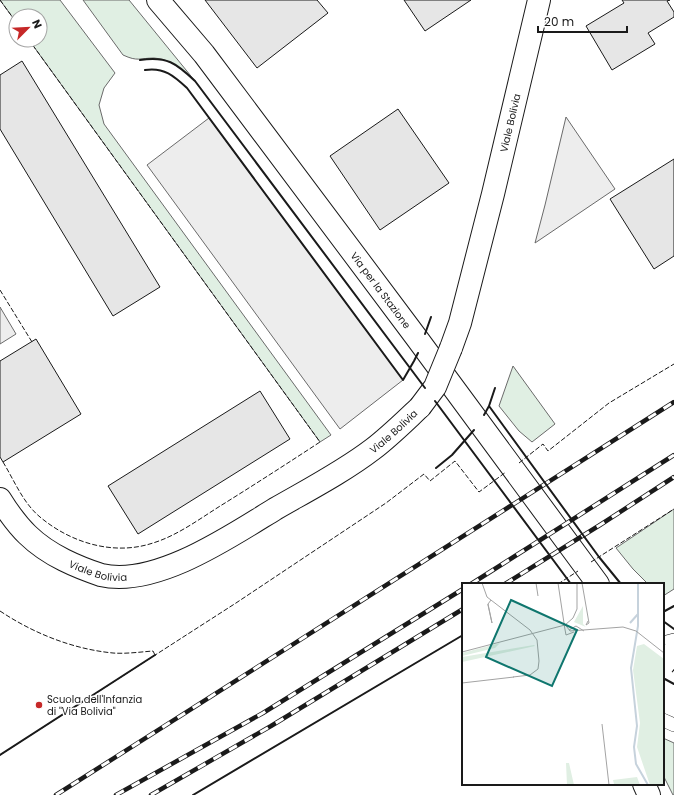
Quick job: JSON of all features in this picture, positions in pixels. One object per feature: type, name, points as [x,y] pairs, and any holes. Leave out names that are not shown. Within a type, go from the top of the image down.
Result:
[{"type":"street","name":"Via per la Stazione","points":[[158,0],[209,61],[416,337],[597,583]]},
{"type":"street","name":"Viale Bolivia","points":[[0,499],[12,518],[29,537],[56,556],[102,575],[125,576],[147,574],[195,555],[221,542],[354,462],[390,435],[420,407],[435,387],[460,323],[493,194],[539,0]]},
{"type":"street","points":[[664,647],[674,652],[664,664]]},
{"type":"street","points":[[644,785],[649,795]]},
{"type":"lane","points":[[664,643],[674,640]]},
{"type":"lane","points":[[664,721],[674,726]]},
{"type":"green space","points":[[0,0],[60,0],[115,73],[104,88],[99,105],[104,124],[331,435],[320,442],[35,48],[48,48],[48,8],[8,8],[8,11]]},
{"type":"green space","points":[[83,0],[129,0],[195,81],[181,69],[166,60],[154,58],[136,59],[123,55]]},
{"type":"green space","points":[[513,366],[555,424],[532,442],[519,431],[499,406]]},
{"type":"green space","points":[[674,509],[674,589],[664,595],[664,583],[647,583],[616,548]]},
{"type":"green space","points":[[664,738],[674,743],[673,795],[664,777]]},
{"type":"shaded area","points":[[566,117],[615,189],[535,243],[545,205]]},
{"type":"shaded area","points":[[209,118],[403,380],[340,429],[147,165]]},
{"type":"shaded area","points":[[0,307],[16,334],[0,344]]},
{"type":"building","points":[[205,0],[317,0],[328,13],[257,68]]},
{"type":"building","points":[[404,0],[471,0],[425,31]]},
{"type":"building","points":[[622,0],[670,0],[667,1],[674,12],[674,17],[648,33],[655,44],[612,70],[586,26],[624,3]]},
{"type":"building","points":[[22,61],[160,287],[113,316],[0,129],[0,75]]},
{"type":"building","points":[[398,109],[449,183],[380,230],[330,156]]},
{"type":"building","points":[[674,159],[674,256],[654,269],[610,199]]},
{"type":"building","points":[[36,339],[81,414],[3,462],[0,457],[0,361]]},
{"type":"building","points":[[260,391],[290,439],[138,534],[108,486]]},
{"type":"railway","points":[[56,795],[674,402]]},
{"type":"railway","points":[[473,583],[674,455]]},
{"type":"railway","points":[[507,583],[674,477]]},
{"type":"railway","points":[[116,795],[263,713],[462,590]]},
{"type":"railway","points":[[151,795],[271,726],[462,610]]},
{"type":"fence","points":[[0,0],[8,11]]},
{"type":"fence","points":[[3,462],[19,491],[29,505],[40,517],[52,526],[65,534],[94,545],[123,548],[138,547],[153,543],[181,531],[320,442],[35,48]]},
{"type":"fence","points":[[0,290],[32,342]]},
{"type":"fence","points":[[519,463],[543,444],[548,451],[609,403],[674,364]]},
{"type":"fence","points":[[0,755],[236,603],[386,503],[424,474],[430,481],[455,461],[479,492],[506,472]]},
{"type":"fence","points":[[591,562],[674,509]]},
{"type":"fence","points":[[560,583],[578,571]]},
{"type":"fence","points":[[0,611],[39,633],[68,644],[113,653],[153,651],[155,655]]},
{"type":"wall","points":[[140,60],[157,59],[170,62],[176,65],[195,81],[425,388]]},
{"type":"wall","points":[[145,70],[152,69],[168,73],[187,88],[403,380],[418,353]]},
{"type":"wall","points":[[425,334],[431,317]]},
{"type":"wall","points":[[484,415],[489,406],[495,388]]},
{"type":"wall","points":[[435,401],[570,583]]},
{"type":"wall","points":[[489,406],[599,557],[620,583]]},
{"type":"wall","points":[[436,468],[452,455],[474,430]]},
{"type":"wall","points":[[664,611],[674,606]]},
{"type":"wall","points":[[664,622],[674,629]]},
{"type":"wall","points":[[193,795],[462,636]]},
{"type":"wall","points":[[0,755],[155,655]]},
{"type":"wall","points":[[664,679],[674,684]]},
{"type":"place","name":"Scuola dell'Infanzia di \"Via Bolivia\"","points":[[39,705]]}]
